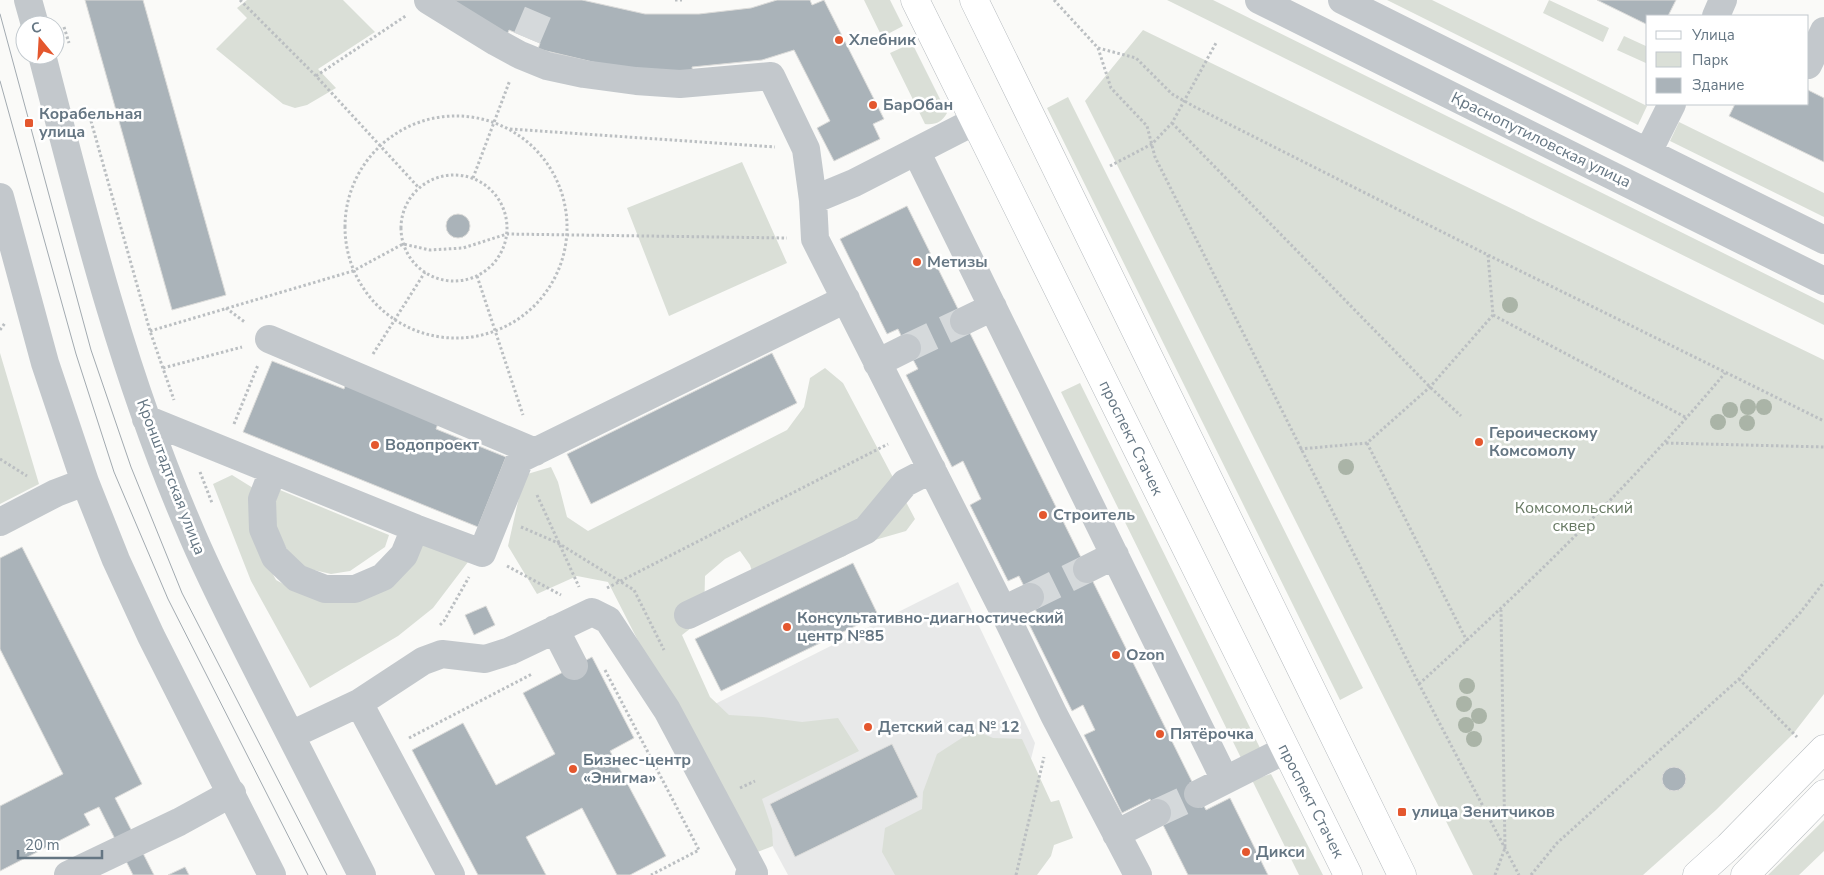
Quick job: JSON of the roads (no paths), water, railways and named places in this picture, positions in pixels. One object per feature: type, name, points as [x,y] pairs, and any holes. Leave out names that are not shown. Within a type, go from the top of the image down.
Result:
[{"type":"main road","name":"проспект Стачек","points":[[915,0],[1348,875]]},
{"type":"main road","points":[[974,0],[1402,875]]},
{"type":"main road","points":[[1697,875],[1728,847],[1816,754]]},
{"type":"main road","points":[[1745,875],[1824,794]]},
{"type":"street","points":[[28,0],[32,15]]},
{"type":"street","points":[[428,0],[520,55],[556,68],[636,82],[680,84],[770,76],[806,149],[813,200],[815,238],[1054,715],[1138,875]]},
{"type":"street","name":"Краснопутиловская улица","points":[[1259,0],[1824,281]]},
{"type":"street","points":[[1342,0],[1824,240]]},
{"type":"street","points":[[1716,15],[1723,0]]},
{"type":"street","points":[[1809,64],[1824,30]]},
{"type":"street","name":"Кронштадтская улица","points":[[45,65],[105,288],[146,420],[214,584],[362,875]]},
{"type":"street","points":[[1809,66],[1824,74]]},
{"type":"street","points":[[1648,152],[1672,105]]},
{"type":"street","points":[[813,200],[854,183],[975,121]]},
{"type":"street","points":[[916,151],[1225,780]]},
{"type":"street","points":[[0,197],[45,363],[85,482],[116,560],[147,627],[272,875]]},
{"type":"street","points":[[146,420],[482,553],[528,456],[846,299]]},
{"type":"street","points":[[964,321],[993,307]]},
{"type":"street","points":[[269,339],[359,378],[528,456]]},
{"type":"street","points":[[877,363],[907,348]]},
{"type":"street","points":[[688,615],[866,530],[905,482],[932,469]]},
{"type":"street","points":[[273,470],[262,499],[263,529],[275,557],[297,578],[325,588],[355,589],[382,577],[404,556],[415,528]]},
{"type":"street","points":[[0,522],[56,493],[85,482]]},
{"type":"street","points":[[1086,569],[1114,555]]},
{"type":"street","points":[[1003,610],[1030,598]]},
{"type":"street","points":[[291,735],[359,703],[423,661],[442,654],[485,659],[510,651],[592,612],[608,620],[667,710],[754,873],[749,875]]},
{"type":"street","points":[[555,629],[581,661]]},
{"type":"street","points":[[359,703],[451,875]]},
{"type":"street","points":[[1198,794],[1285,750]]},
{"type":"street","points":[[68,875],[179,822],[232,794]]},
{"type":"street","points":[[1116,834],[1157,813]]},
{"type":"tunnel","points":[[527,38],[543,0]]},
{"type":"tunnel","points":[[907,348],[964,321]]},
{"type":"tunnel","points":[[1030,597],[1087,569]]},
{"type":"tunnel","points":[[1157,813],[1198,794]]},
{"type":"tram line","points":[[0,14],[91,350],[131,467],[182,593],[327,875]]},
{"type":"tram line","points":[[0,81],[76,354],[114,472],[168,599],[308,875]]},
{"type":"place","name":"Хлебник","points":[[839,40]]},
{"type":"place","name":"БарОбан","points":[[873,105]]},
{"type":"place","name":"Корабельная улица","points":[[29,123]]},
{"type":"place","name":"Метизы","points":[[917,262]]},
{"type":"place","name":"Героическому Комсомолу","points":[[1479,442]]},
{"type":"place","name":"Водопроект","points":[[375,445]]},
{"type":"place","name":"Строитель","points":[[1043,515]]},
{"type":"place","name":"Консультативно-диагностический центр №85","points":[[787,627]]},
{"type":"place","name":"Ozon","points":[[1116,655]]},
{"type":"place","name":"Детский сад № 12","points":[[868,727]]},
{"type":"place","name":"Пятёрочка","points":[[1160,734]]},
{"type":"place","name":"Бизнес-центр «Энигма»","points":[[573,769]]},
{"type":"place","name":"улица Зенитчиков","points":[[1402,812]]},
{"type":"place","name":"Дикси","points":[[1246,852]]},
{"type":"park label","name":"Комсомольский сквер","points":[[1574,517]]}]
